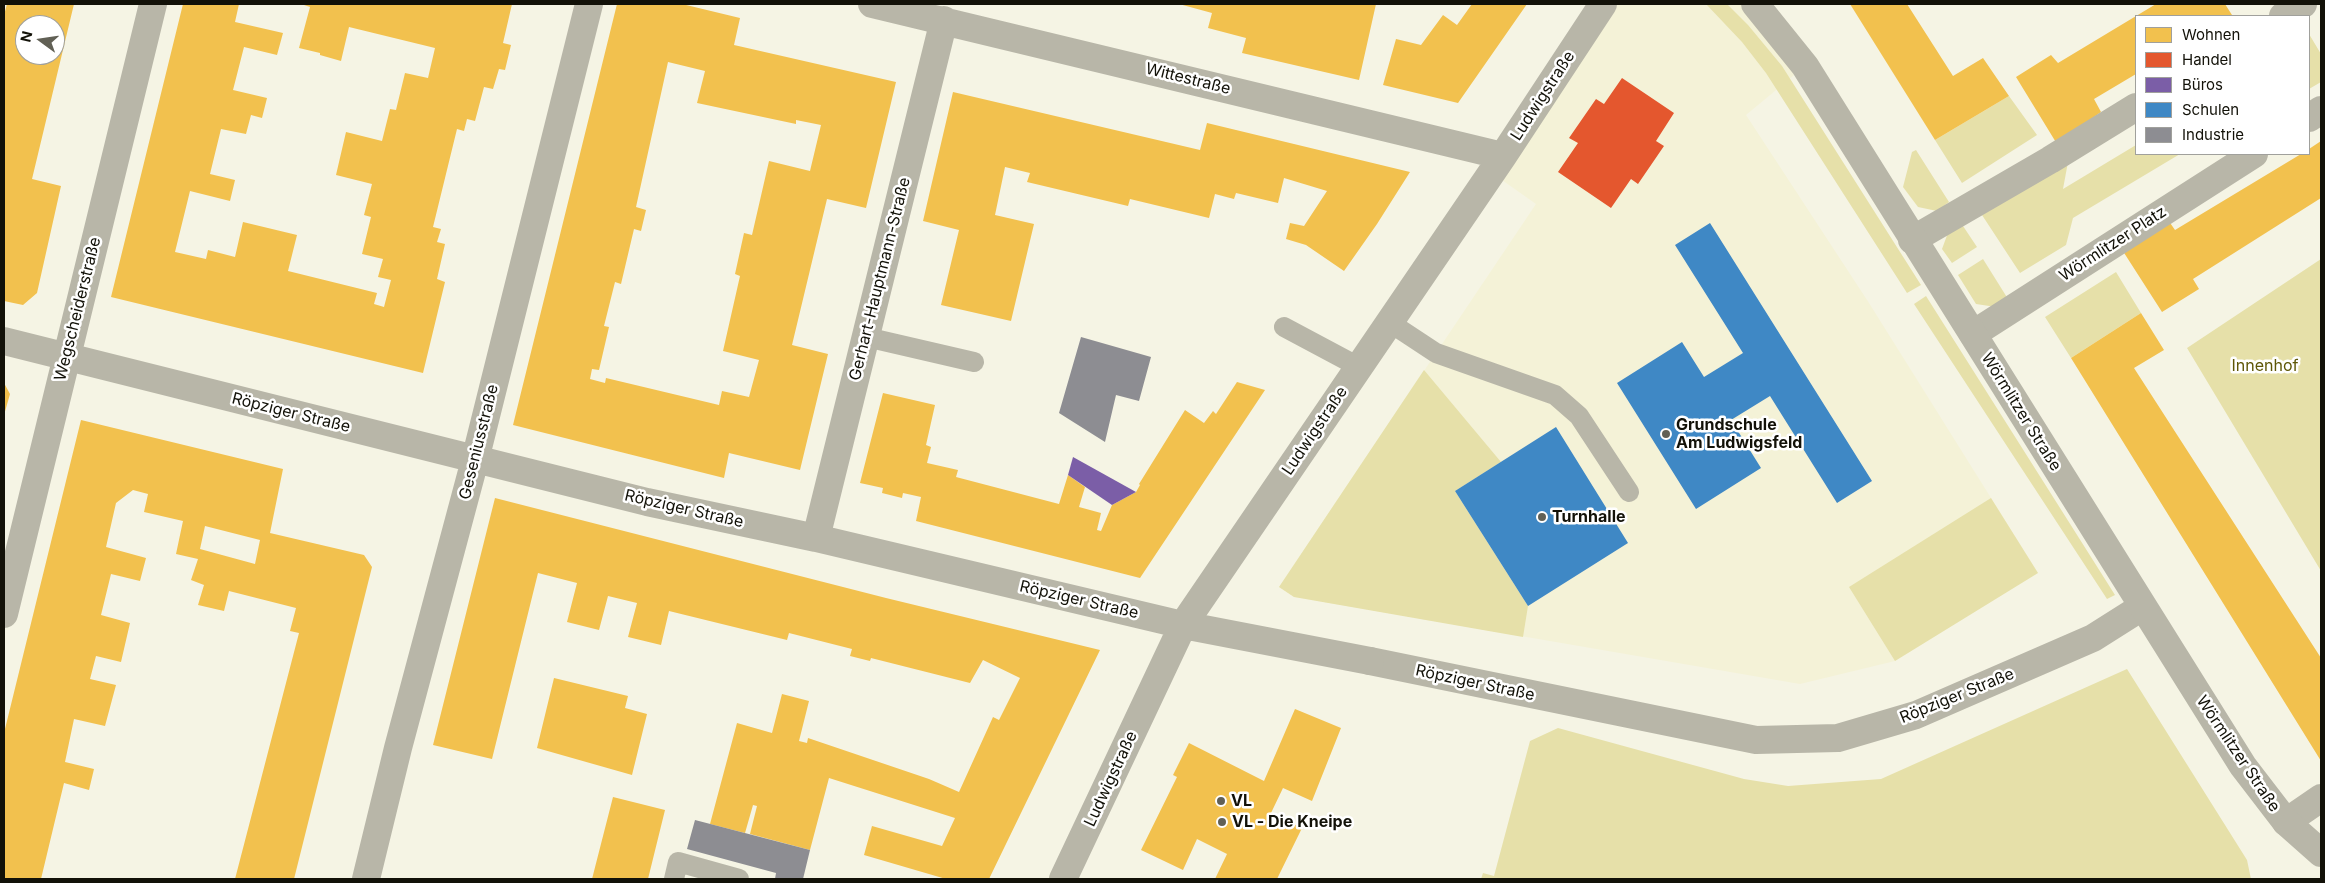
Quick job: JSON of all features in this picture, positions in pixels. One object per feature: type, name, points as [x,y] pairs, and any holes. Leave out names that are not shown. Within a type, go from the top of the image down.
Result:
[{"type":"street","name":"Wegscheiderstraße","points":[[4,614],[153,4]]},
{"type":"street","name":"Geseniusstraße","points":[[366,879],[398,748],[475,460],[589,4]]},
{"type":"street","name":"Wittestraße","points":[[872,4],[1503,156]]},
{"type":"street","name":"Ludwigstraße","points":[[1064,879],[1183,625],[1503,156],[1603,4]]},
{"type":"street","name":"Wörmlitzer Straße","points":[[1755,4],[1805,66],[1912,240],[1973,334],[2243,766],[2286,822],[2321,853]]},
{"type":"street","points":[[2285,15],[2303,4]]},
{"type":"street","name":"Gerhart-Hauptmann-Straße","points":[[816,538],[944,20]]},
{"type":"street","points":[[1912,240],[2050,160],[2135,108]]},
{"type":"street","points":[[2310,117],[2321,110]]},
{"type":"street","name":"Wörmlitzer Platz","points":[[1973,334],[2252,155]]},
{"type":"street","name":"Röpziger Straße","points":[[4,340],[647,502],[816,538],[1183,625],[1756,740],[1838,738],[1916,715],[2093,638],[2142,607]]},
{"type":"street","points":[[2286,822],[2321,798]]},
{"type":"lane","points":[[1389,322],[1436,353],[1555,395],[1579,416],[1630,492]]},
{"type":"lane","points":[[1284,327],[1359,367]]},
{"type":"lane","points":[[866,337],[974,362]]},
{"type":"lane","points":[[674,879],[678,862],[739,879]]},
{"type":"shaded area","name":"Grundschule Am Ludwigsfeld","points":[[1603,4],[1755,4],[1805,66],[1746,115],[1869,303],[2038,573],[1895,661],[1800,684],[1294,597],[1279,587],[1536,204],[1492,173]]},
{"type":"green space","points":[[1706,4],[1727,4],[1748,25],[1782,66],[1921,285],[1907,293],[1766,73],[1742,42]]},
{"type":"green space","points":[[2310,36],[2321,54],[2321,82],[2310,88]]},
{"type":"green space","points":[[2009,96],[2037,135],[1962,183],[1935,140]]},
{"type":"green space","points":[[2135,146],[2135,155],[2178,155],[2073,218],[2066,245],[2020,273],[1982,215],[2068,162],[2063,189]]},
{"type":"green space","points":[[1916,150],[1949,202],[1937,211],[1918,207],[1903,187],[1912,152]]},
{"type":"green space","points":[[1961,223],[1977,247],[1952,263],[1942,249],[1949,230]]},
{"type":"green space","points":[[1983,259],[2008,299],[1996,307],[1976,304],[1958,275]]},
{"type":"green space","name":"Innenhof","points":[[2321,259],[2321,571],[2187,348]]},
{"type":"green space","points":[[2116,272],[2141,313],[2071,358],[2045,317]]},
{"type":"green space","points":[[1926,296],[2115,595],[2107,599],[1914,304]]},
{"type":"green space","points":[[1424,370],[1501,462],[1455,491],[1528,606],[1523,637],[1294,597],[1279,587]]},
{"type":"green space","points":[[1991,498],[2038,573],[1895,661],[1849,587]]},
{"type":"green space","points":[[2127,669],[2247,860],[2251,879],[1481,879],[1483,873],[1494,876],[1530,741],[1558,728],[1744,779],[1788,786],[1881,779]]},
{"type":"building: Wohnen","points":[[7,4],[74,4],[65,42],[65,15],[15,15],[15,65],[59,65],[32,179],[61,186],[37,293],[23,305],[4,301],[4,15]]},
{"type":"building: Wohnen","points":[[183,4],[239,4],[235,22],[283,33],[277,55],[244,47],[233,90],[267,98],[262,118],[251,115],[246,134],[221,129],[210,174],[235,180],[230,201],[190,191],[175,252],[206,259],[208,250],[235,257],[243,222],[297,235],[288,271],[377,293],[374,304],[384,307],[391,280],[378,277],[383,259],[362,254],[371,217],[364,215],[372,184],[336,175],[346,132],[382,141],[390,109],[396,110],[405,73],[428,78],[435,48],[349,27],[341,61],[320,55],[320,53],[299,48],[310,7],[301,4],[512,4],[503,43],[511,45],[505,70],[499,69],[493,89],[484,87],[475,121],[467,119],[464,131],[457,129],[433,227],[441,229],[437,242],[445,244],[437,279],[445,282],[423,373],[111,297]]},
{"type":"building: Wohnen","points":[[617,4],[682,4],[740,18],[734,45],[896,82],[866,208],[827,199],[792,345],[828,354],[800,470],[729,453],[724,478],[513,425]],"holes":[[[668,62],[705,71],[697,103],[796,124],[796,120],[821,125],[810,171],[769,161],[752,235],[744,233],[735,274],[740,276],[723,351],[759,360],[749,397],[722,391],[719,405],[606,378],[605,383],[590,379],[592,369],[599,370],[609,327],[604,326],[615,282],[621,284],[634,229],[641,231],[646,210],[636,207]]]},
{"type":"building: Wohnen","points":[[1179,4],[1376,4],[1359,80],[1242,53],[1246,38],[1208,28],[1212,13]]},
{"type":"building: Wohnen","points":[[1472,4],[1527,4],[1458,103],[1383,85],[1396,39],[1421,45],[1443,15],[1457,25]]},
{"type":"building: Wohnen","points":[[1850,4],[1907,4],[1953,76],[1983,58],[2009,96],[1935,140]]},
{"type":"building: Wohnen","points":[[2156,4],[2225,4],[2232,15],[2138,15]]},
{"type":"building: Wohnen","points":[[2135,17],[2135,75],[2094,99],[2101,112],[2057,144],[2016,77],[2051,55],[2058,63]]},
{"type":"building: Wohnen","points":[[953,92],[1200,150],[1207,123],[1410,172],[1344,271],[1306,245],[1286,239],[1290,223],[1304,226],[1327,191],[1284,178],[1278,203],[1236,193],[1234,199],[1215,194],[1209,218],[1130,199],[1128,206],[1027,182],[1030,173],[1005,167],[995,215],[1034,224],[1011,321],[941,305],[959,230],[923,221]]},
{"type":"building: Wohnen","points":[[2321,141],[2321,198],[2193,279],[2199,289],[2162,312],[2119,245],[2166,217],[2175,230],[2299,155],[2310,155],[2310,148]]},
{"type":"building: Wohnen","points":[[2141,313],[2164,350],[2134,368],[2321,658],[2321,761],[2071,358]]},
{"type":"building: Wohnen","points":[[1237,382],[1265,390],[1140,578],[916,521],[921,497],[903,493],[902,498],[882,493],[883,488],[860,483],[883,393],[935,405],[926,445],[931,447],[927,463],[958,470],[956,477],[1059,504],[1068,475],[1085,487],[1079,507],[1101,513],[1097,530],[1101,531],[1112,505],[1136,492],[1139,484],[1185,410],[1204,423],[1213,411],[1216,414]]},
{"type":"building: Wohnen","points":[[4,383],[10,394],[4,415]]},
{"type":"building: Wohnen","points":[[81,420],[283,469],[270,533],[364,555],[372,567],[294,879],[235,879],[299,633],[290,631],[296,608],[229,591],[224,611],[198,605],[204,585],[191,580],[198,559],[176,554],[183,521],[144,512],[148,494],[133,490],[116,503],[106,547],[146,558],[140,581],[111,574],[101,615],[130,623],[121,662],[96,656],[90,679],[116,685],[105,726],[74,719],[65,762],[94,769],[89,790],[64,783],[41,879],[4,879],[4,733]],"holes":[[[205,526],[260,540],[255,564],[200,549]]]},
{"type":"building: Wohnen","points":[[495,498],[886,598],[1100,650],[989,879],[946,879],[864,855],[872,826],[942,846],[955,818],[829,778],[810,850],[750,834],[757,806],[753,805],[745,833],[710,824],[737,723],[772,733],[782,694],[809,701],[799,741],[807,743],[808,738],[929,779],[959,792],[993,717],[999,720],[1020,678],[983,660],[970,683],[871,658],[870,661],[850,656],[852,649],[789,633],[787,640],[669,611],[661,645],[628,637],[637,603],[608,596],[599,630],[567,622],[577,583],[538,573],[492,759],[433,745]]},
{"type":"building: Wohnen","points":[[554,678],[628,696],[625,708],[647,714],[632,775],[537,748]]},
{"type":"building: Wohnen","name":"VL","points":[[1295,709],[1341,728],[1312,801],[1283,788],[1271,813],[1302,828],[1277,879],[1215,879],[1227,854],[1197,839],[1183,870],[1141,850],[1177,777],[1173,775],[1189,743],[1264,781]]},
{"type":"building: Wohnen","points":[[613,797],[665,810],[648,879],[592,879]]},
{"type":"building: Handel","points":[[1622,78],[1674,113],[1656,141],[1664,146],[1638,184],[1631,179],[1611,208],[1558,172],[1578,143],[1569,138],[1596,99],[1604,104]]},
{"type":"building: Büros","points":[[1073,457],[1136,492],[1112,505],[1068,475]]},
{"type":"building: Schulen","points":[[1710,223],[1872,481],[1837,503],[1770,396],[1731,420],[1761,468],[1696,509],[1617,383],[1682,342],[1704,377],[1743,353],[1675,245]]},
{"type":"building: Schulen","name":"Turnhalle","points":[[1556,427],[1628,543],[1528,606],[1455,491]]},
{"type":"building: Industrie","points":[[1081,337],[1151,357],[1139,401],[1116,395],[1105,442],[1059,413]]},
{"type":"building: Industrie","points":[[695,820],[810,850],[803,879],[775,879],[776,873],[687,849]]},
{"type":"place","name":"Grundschule Am Ludwigsfeld","points":[[1666,434]]},
{"type":"place","name":"Turnhalle","points":[[1542,517]]},
{"type":"place","name":"VL","points":[[1221,801]]},
{"type":"place","name":"VL - Die Kneipe","points":[[1222,822]]}]
